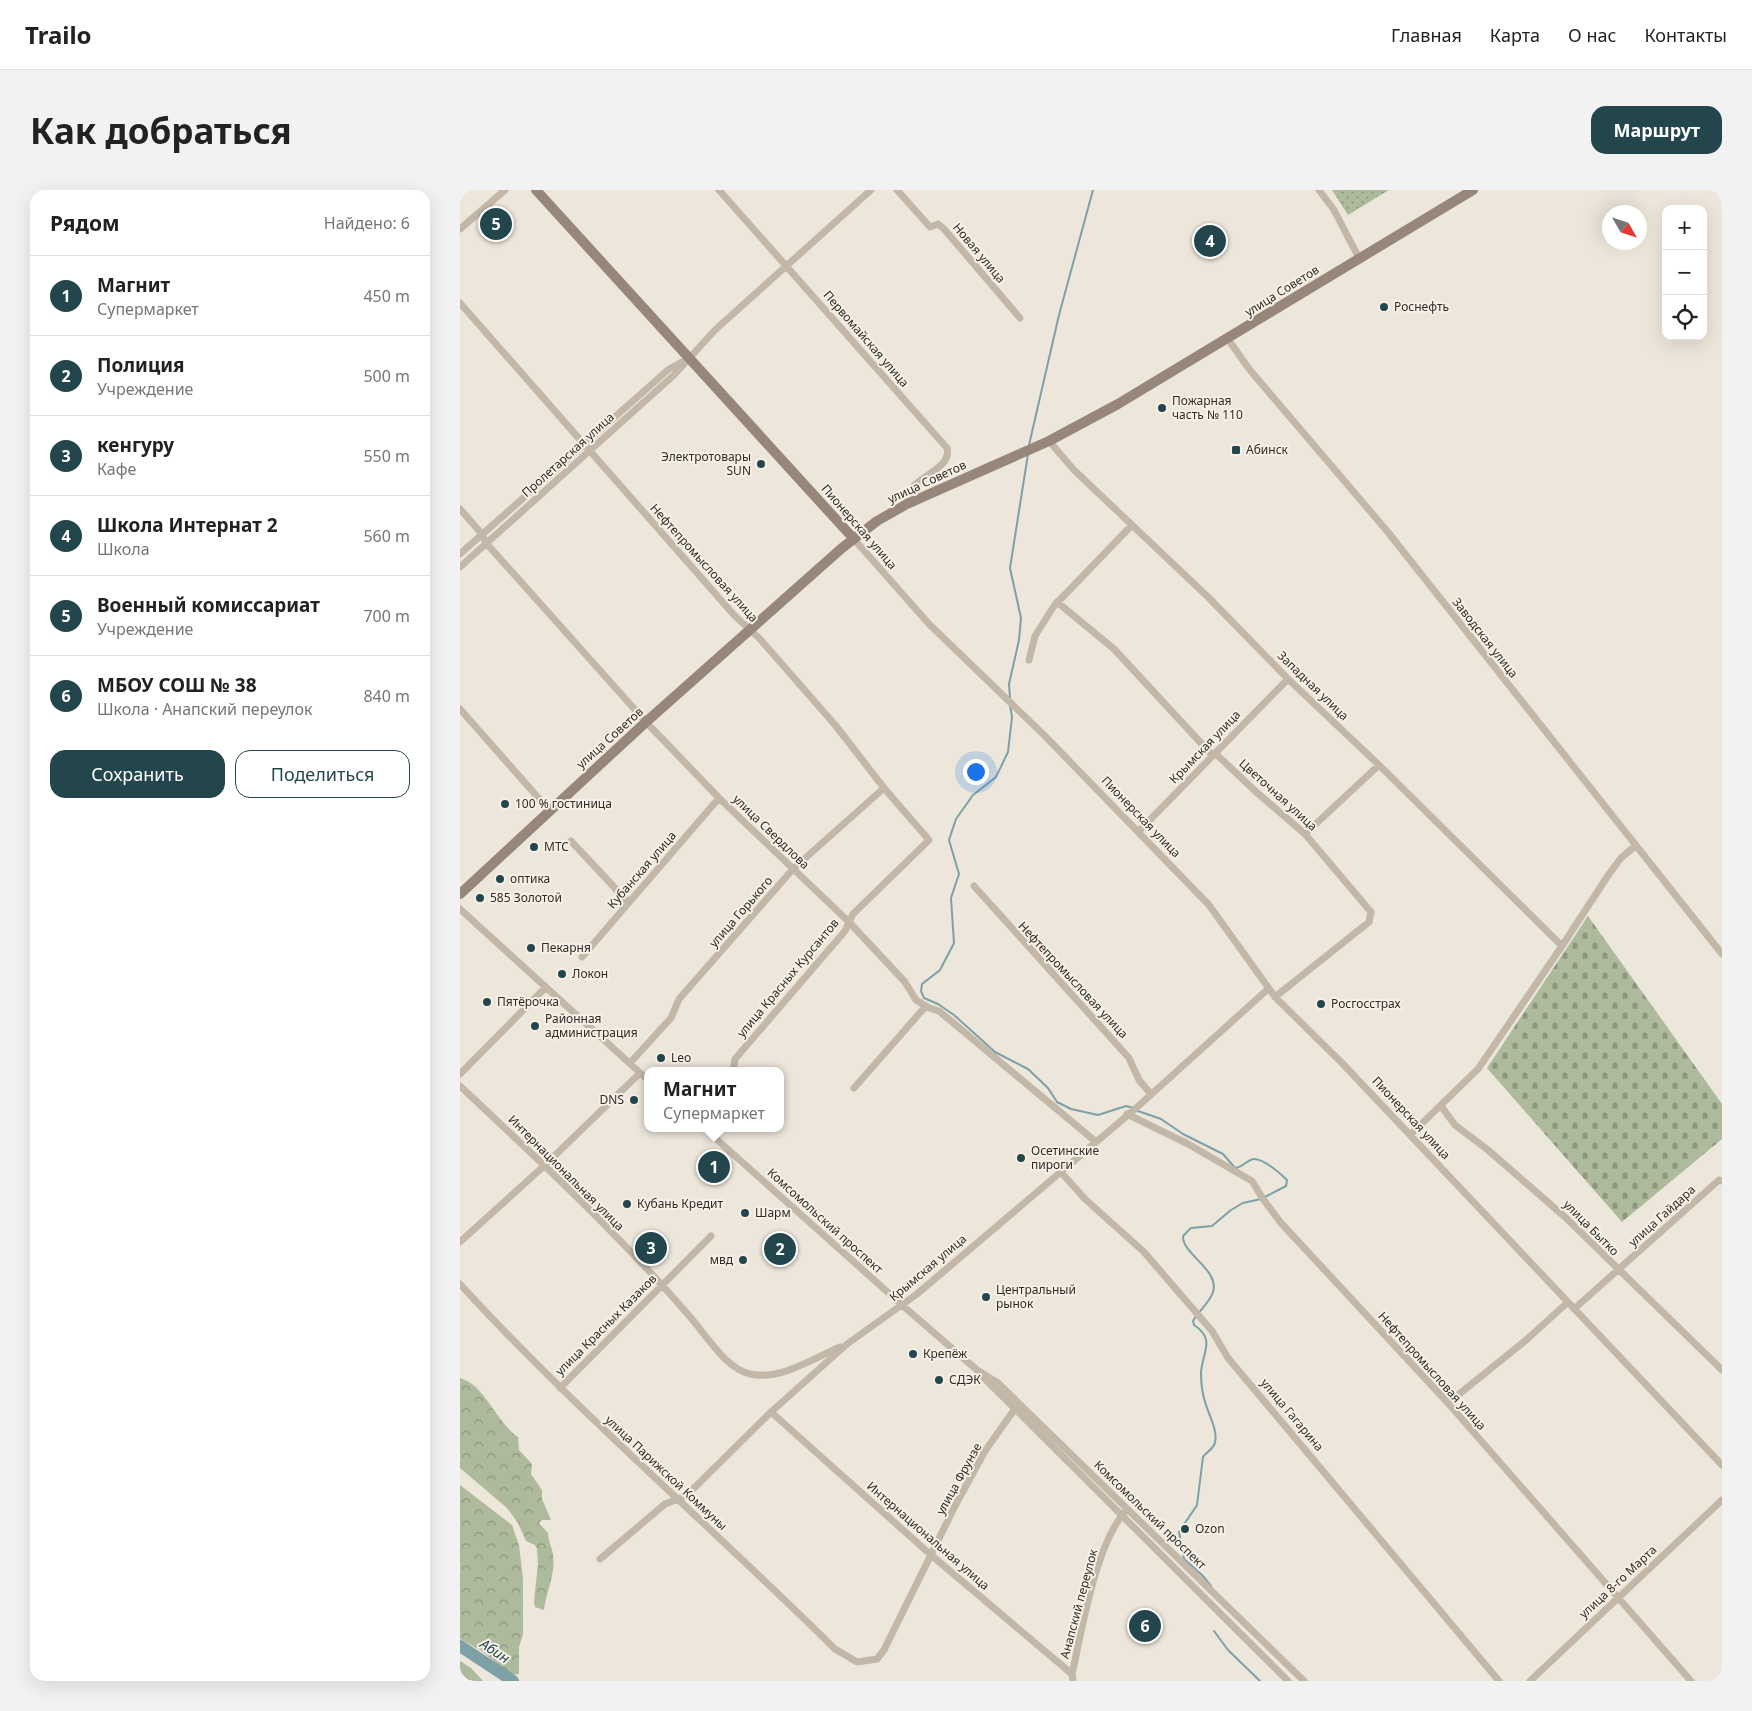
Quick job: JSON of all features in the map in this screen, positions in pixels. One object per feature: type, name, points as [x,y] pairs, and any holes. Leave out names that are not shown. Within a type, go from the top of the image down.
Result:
[{"type":"main road","name":"Пионерская улица","points":[[536,190],[853,538]]},
{"type":"main road","name":"улица Советов","points":[[460,894],[646,722],[750,632],[853,538],[877,521],[907,504],[1049,441],[1118,404],[1473,190]]},
{"type":"street","points":[[460,229],[505,190]]},
{"type":"street","name":"Первомайская улица","points":[[719,190],[947,448],[948,452],[944,461],[911,489],[907,504]]},
{"type":"street","name":"Пролетарская улица","points":[[460,567],[674,375],[715,330],[871,190]]},
{"type":"street","name":"Новая улица","points":[[897,190],[930,227],[938,224],[944,229],[1020,318]]},
{"type":"street","points":[[1319,190],[1334,210],[1359,258]]},
{"type":"street","name":"Нефтепромысловая улица","points":[[460,303],[750,632],[760,640],[836,726],[884,788],[929,840]]},
{"type":"street","name":"Заводская улица","points":[[1228,339],[1250,369],[1387,531],[1722,954]]},
{"type":"street","name":"Пролетарская улица","points":[[460,554],[669,369],[689,358]]},
{"type":"street","name":"Западная улица","points":[[1049,441],[1074,470],[1208,597],[1288,679],[1379,765],[1562,946]]},
{"type":"street","name":"улица Свердлова","points":[[460,509],[482,534],[486,543],[646,722],[719,798],[849,922],[905,982],[916,1000],[939,1011],[1095,1141]]},
{"type":"street","points":[[1029,660],[1035,636],[1057,602],[1131,526]]},
{"type":"street","name":"Пионерская улица","points":[[853,538],[929,624],[1139,831],[1222,920],[1275,997],[1410,1134],[1567,1303],[1722,1465]]},
{"type":"street","name":"Цветочная улица","points":[[1057,602],[1114,649],[1214,754],[1305,834],[1371,912],[1371,918],[1365,925],[1275,997]]},
{"type":"street","name":"Крымская улица","points":[[1139,831],[1288,679]]},
{"type":"street","points":[[460,709],[549,810]]},
{"type":"street","points":[[1305,834],[1379,765]]},
{"type":"street","name":"улица Горького","points":[[630,1063],[671,1018],[679,999],[793,869],[884,788]]},
{"type":"street","name":"Кубанская улица","points":[[582,957],[719,798]]},
{"type":"street","name":"улица Красных Курсантов","points":[[734,1067],[735,1059],[845,931],[853,914],[929,840]]},
{"type":"street","points":[[571,842],[628,902]]},
{"type":"street","points":[[1410,1134],[1478,1069],[1609,874],[1621,858],[1635,846]]},
{"type":"street","name":"Нефтепромысловая улица","points":[[974,886],[1129,1058],[1139,1080],[1150,1093]]},
{"type":"street","points":[[460,910],[644,1076]]},
{"type":"street","points":[[460,1074],[546,987]]},
{"type":"street","name":"Крымская улица","points":[[600,1559],[665,1504],[686,1496],[772,1412],[847,1344],[902,1306],[1127,1114],[1268,989]]},
{"type":"street","points":[[854,1088],[926,1006]]},
{"type":"street","points":[[460,1242],[544,1166],[640,1073]]},
{"type":"street","name":"Интернациональная улица","points":[[460,1086],[544,1166],[662,1284],[738,1370],[760,1376],[780,1373],[847,1344]]},
{"type":"street","name":"улица Бытко","points":[[1441,1106],[1455,1124],[1565,1216],[1722,1370]]},
{"type":"street","name":"Нефтепромысловая улица","points":[[1127,1114],[1188,1144],[1252,1181],[1262,1199],[1281,1222],[1448,1403],[1692,1681]]},
{"type":"street","name":"Комсомольский проспект","points":[[708,1132],[902,1306],[977,1370],[1014,1410],[1288,1681]]},
{"type":"street","name":"улица Гагарина","points":[[1060,1171],[1085,1198],[1144,1252],[1212,1331],[1228,1358],[1499,1681]]},
{"type":"street","name":"улица Гайдара","points":[[1574,1309],[1721,1180]]},
{"type":"street","name":"улица Красных Казаков","points":[[560,1388],[711,1236]]},
{"type":"street","name":"улица Парижской Коммуны","points":[[460,1284],[612,1439],[679,1499],[835,1649],[857,1662],[868,1662]]},
{"type":"street","points":[[1448,1403],[1525,1342],[1567,1303]]},
{"type":"street","name":"Комсомольский проспект","points":[[977,1370],[998,1383],[1304,1681]]},
{"type":"street","name":"улица Фрунзе","points":[[868,1662],[877,1659],[884,1650],[985,1451],[1014,1410]]},
{"type":"street","name":"Интернациональная улица","points":[[772,1412],[931,1555],[1073,1678]]},
{"type":"street","name":"улица 8-го Марта","points":[[1530,1681],[1722,1500]]},
{"type":"street","name":"Анапский переулок","points":[[1073,1678],[1098,1570],[1106,1546],[1122,1516],[1128,1509]]},
{"type":"green space","points":[[1332,190],[1389,190],[1348,215]]},
{"type":"green space","points":[[1588,916],[1722,1104],[1722,1139],[1622,1222],[1487,1068]]},
{"type":"green space","points":[[460,1378],[477,1388],[503,1422],[518,1437],[519,1450],[532,1464],[531,1474],[542,1490],[542,1499],[551,1520],[542,1520],[539,1523],[548,1533],[554,1562],[544,1610],[535,1607],[534,1602],[538,1564],[535,1545],[526,1541],[518,1523],[507,1508],[460,1468]]},
{"type":"green space","points":[[460,1485],[512,1525],[519,1545],[523,1579],[523,1634],[519,1647],[519,1674],[512,1675],[480,1650],[460,1639]]},
{"type":"green space","points":[[460,1661],[471,1668],[483,1681],[460,1681]]},
{"type":"waterway","points":[[1029,445],[1059,315],[1093,190]]},
{"type":"waterway","points":[[1010,698],[1009,684],[1019,640],[1021,618],[1010,568],[1028,454]]},
{"type":"waterway","points":[[1010,705],[1012,717],[1008,752],[996,777],[973,795],[956,819],[949,840],[959,874],[951,898],[954,943],[940,970],[922,984],[921,991],[924,998],[938,1004],[954,1015],[995,1052],[1028,1069],[1048,1088],[1057,1102],[1071,1109],[1098,1115],[1126,1106],[1134,1108]]},
{"type":"waterway","points":[[1138,1111],[1161,1119],[1183,1134],[1223,1154],[1235,1168],[1253,1159],[1271,1166],[1287,1180],[1286,1186],[1265,1197]]},
{"type":"waterway","points":[[1211,1586],[1184,1559],[1179,1532],[1197,1505],[1203,1457],[1213,1446],[1216,1438],[1201,1381],[1206,1348],[1205,1336],[1194,1325],[1193,1321],[1211,1296],[1214,1284],[1206,1269],[1184,1243],[1183,1236],[1191,1228],[1212,1226],[1231,1210],[1243,1203],[1261,1199]]},
{"type":"waterway","points":[[1214,1631],[1228,1650],[1260,1681]]},
{"type":"waterway","name":"Абин","points":[[460,1646],[513,1681]]},
{"type":"place","name":"Военный комиссариат","points":[[496,224]]},
{"type":"place","name":"Школа Интернат 2","points":[[1210,241]]},
{"type":"place","name":"Роснефть","points":[[1384,307]]},
{"type":"place","name":"Пожарная часть № 110","points":[[1162,408]]},
{"type":"place","name":"Абинск","points":[[1236,450]]},
{"type":"place","name":"Электротовары SUN","points":[[761,464]]},
{"type":"place","name":"100 % гостиница","points":[[505,804]]},
{"type":"place","name":"МТС","points":[[534,847]]},
{"type":"place","name":"оптика","points":[[500,879]]},
{"type":"place","name":"585 Золотой","points":[[480,898]]},
{"type":"place","name":"Пекарня","points":[[531,948]]},
{"type":"place","name":"Локон","points":[[562,974]]},
{"type":"place","name":"Пятёрочка","points":[[487,1002]]},
{"type":"place","name":"Росгосстрах","points":[[1321,1004]]},
{"type":"place","name":"Районная администрация","points":[[535,1026]]},
{"type":"place","name":"Leo","points":[[661,1058]]},
{"type":"place","name":"DNS","points":[[634,1100]]},
{"type":"place","name":"Осетинские пироги","points":[[1021,1158]]},
{"type":"place","name":"Магнит","points":[[714,1167]]},
{"type":"place","name":"Кубань Кредит","points":[[627,1204]]},
{"type":"place","name":"Шарм","points":[[745,1213]]},
{"type":"place","name":"кенгуру","points":[[651,1248]]},
{"type":"place","name":"Полиция","points":[[780,1249]]},
{"type":"place","name":"мвд","points":[[743,1260]]},
{"type":"place","name":"Центральный рынок","points":[[986,1297]]},
{"type":"place","name":"Крепёж","points":[[913,1354]]},
{"type":"place","name":"СДЭК","points":[[939,1380]]},
{"type":"place","name":"Ozon","points":[[1185,1529]]},
{"type":"place","name":"МБОУ СОШ № 38","points":[[1145,1626]]}]
